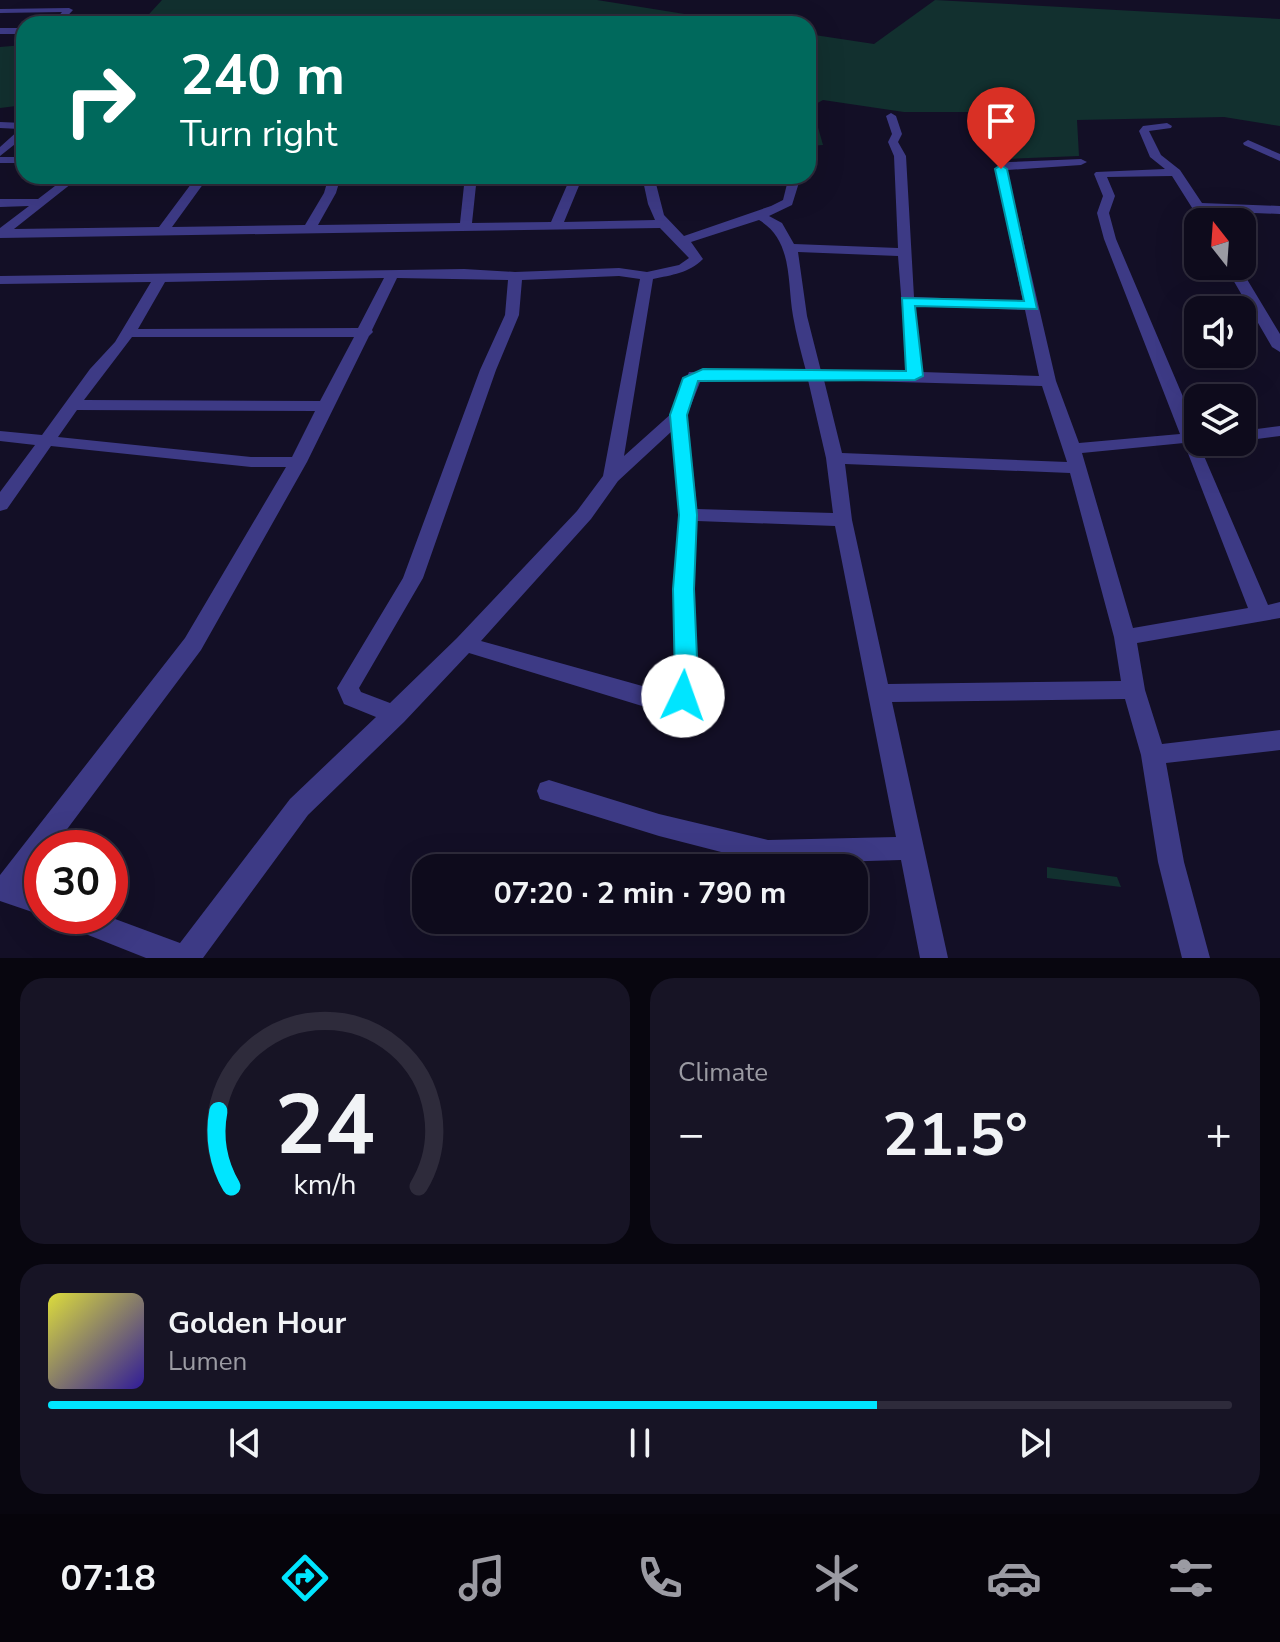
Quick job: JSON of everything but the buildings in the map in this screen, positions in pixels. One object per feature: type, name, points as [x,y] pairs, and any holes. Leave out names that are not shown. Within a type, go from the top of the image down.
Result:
[{"type":"street","points":[[0,1],[27,1]]},
{"type":"street","points":[[0,11],[72,8],[64,16]]},
{"type":"street","points":[[891,116],[893,131],[897,134],[893,142],[900,156],[907,301],[915,376]]},
{"type":"street","points":[[1167,126],[1144,131],[1156,157],[1176,172],[1199,207],[1280,210]]},
{"type":"street","points":[[0,153],[16,136]]},
{"type":"street","points":[[1248,143],[1280,158]]},
{"type":"street","points":[[1081,162],[1009,165],[1001,169],[1048,381],[1074,458],[1125,637],[1134,690],[1153,755],[1171,862],[1196,958]]},
{"type":"street","points":[[1176,172],[1107,172],[1099,177],[1109,196],[1103,213],[1110,239],[1184,411]]},
{"type":"street","points":[[1,233],[65,184]]},
{"type":"street","points":[[164,229],[197,184]]},
{"type":"street","points":[[310,228],[333,184]]},
{"type":"street","points":[[466,225],[470,184]]},
{"type":"street","points":[[556,225],[574,184]]},
{"type":"street","points":[[0,280],[391,277],[464,273],[515,276],[619,272],[647,276],[691,264],[696,259],[683,241],[663,224],[653,204],[649,184]]},
{"type":"street","points":[[683,241],[706,231],[762,217],[788,202],[793,184]]},
{"type":"street","points":[[0,203],[44,202]]},
{"type":"street","points":[[762,217],[778,226],[790,248],[797,277],[800,316],[835,458],[843,520],[934,958]]},
{"type":"street","points":[[1,233],[663,224]]},
{"type":"street","points":[[790,248],[904,252]]},
{"type":"street","points":[[396,715],[352,698],[348,688],[413,578],[488,370],[512,315],[515,276]]},
{"type":"street","points":[[612,477],[647,276]]},
{"type":"street","points":[[24,897],[2,889],[193,644],[298,462],[391,277]]},
{"type":"street","points":[[0,505],[128,333],[160,279]]},
{"type":"street","points":[[1240,280],[1280,347]]},
{"type":"street","points":[[907,301],[1032,306]]},
{"type":"street","points":[[128,333],[366,332]]},
{"type":"street","points":[[121,934],[184,958],[299,807],[465,644],[584,515],[612,477],[679,415],[695,375],[915,376],[1048,381]]},
{"type":"street","points":[[75,405],[328,406]]},
{"type":"street","points":[[465,644],[665,704],[679,703],[687,681],[683,589],[688,515],[679,415]]},
{"type":"street","points":[[1256,434],[1280,431]]},
{"type":"street","points":[[0,436],[32,436],[49,441],[251,462],[298,462]]},
{"type":"street","points":[[835,458],[1074,458],[1184,438]]},
{"type":"street","points":[[1125,637],[1271,612],[1204,456]]},
{"type":"street","points":[[688,515],[843,520]]},
{"type":"street","points":[[881,693],[1134,690]]},
{"type":"street","points":[[1153,755],[1280,740]]},
{"type":"street","points":[[549,791],[659,825],[768,852],[912,848]]},
{"type":"green space","points":[[162,0],[597,0],[697,16],[147,16]]},
{"type":"green space","points":[[935,0],[1280,19],[1280,126],[1224,117],[1077,120],[1079,156],[1006,159],[973,112],[904,112],[823,100],[816,104],[816,35],[874,44]]},
{"type":"green space","points":[[16,46],[16,106],[0,108],[0,47]]},
{"type":"green space","points":[[816,120],[823,145],[816,145]]},
{"type":"green space","points":[[1047,867],[1117,877],[1121,887],[1047,878]]},
{"type":"route","points":[[683,696],[687,681],[683,589],[688,515],[679,415],[691,378],[703,373],[915,376],[907,301],[1032,306],[1001,169]]}]
